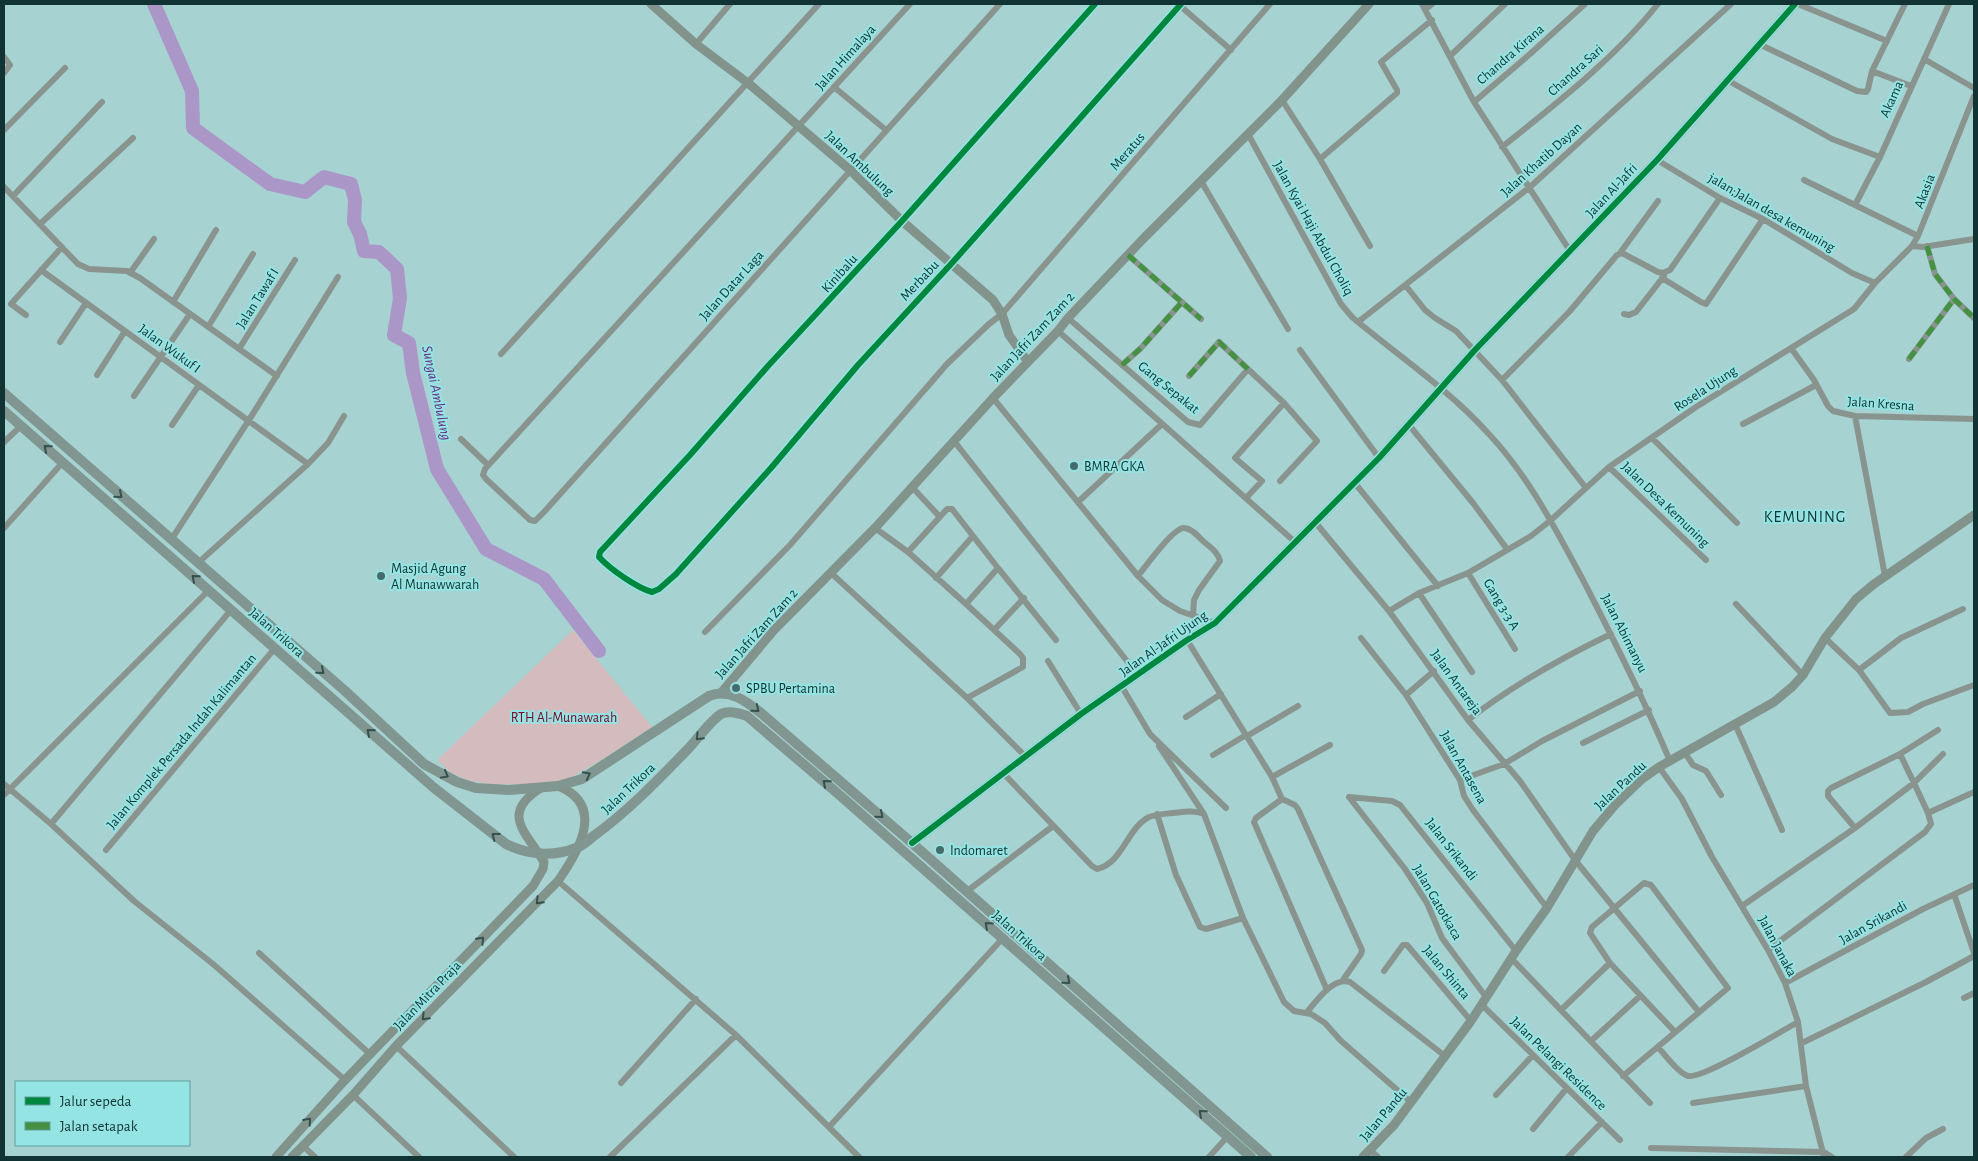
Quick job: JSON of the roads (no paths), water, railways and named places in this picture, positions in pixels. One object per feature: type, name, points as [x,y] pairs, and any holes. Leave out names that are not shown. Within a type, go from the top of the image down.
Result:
[{"type":"main road","name":"Jalan Trikora","points":[[4,394],[344,690],[424,764],[457,782],[476,788],[541,788],[558,786],[582,778],[594,773],[709,696],[721,693],[739,697],[749,704],[847,794]]},
{"type":"main road","name":"Jalan Trikora","points":[[4,411],[433,787],[506,844],[519,850],[539,854],[557,853],[578,848],[625,810],[687,750],[716,718],[723,713],[730,712],[747,716],[860,805],[1003,938],[1251,1157]]},
{"type":"main road","points":[[89,485],[97,475]]},
{"type":"main road","points":[[334,700],[344,690]]},
{"type":"main road","name":"Jalan Trikora","points":[[860,805],[912,843],[1267,1157]]},
{"type":"street","name":"Jalan Ambulung","points":[[651,4],[696,44],[748,83],[850,170],[902,221],[993,300],[1002,314],[1009,335],[1028,362]]},
{"type":"street","points":[[696,44],[730,4]]},
{"type":"street","points":[[501,354],[819,4]]},
{"type":"street","name":"Jalan Himalaya","points":[[488,465],[910,4]]},
{"type":"street","name":"Jalan Datar Laga","points":[[488,465],[484,472],[486,479],[530,520],[536,520],[667,377],[1000,4]]},
{"type":"street","name":"Kinibalu","points":[[599,556],[600,552],[902,221],[1095,4]]},
{"type":"street","points":[[1180,4],[1231,50]]},
{"type":"street","name":"Merbabu","points":[[599,556],[606,563],[649,591],[655,592],[676,574],[771,468],[858,365],[952,263],[1180,4]]},
{"type":"street","name":"Meratus","points":[[705,632],[790,545],[948,364],[1002,314],[1270,4]]},
{"type":"street","name":"Jalan Jafri Zam Zam 2","points":[[721,693],[774,630],[875,528],[992,398],[1058,331],[1128,255],[1282,100],[1369,4]]},
{"type":"street","points":[[1432,4],[1424,6],[1451,54],[1474,102],[1570,251]]},
{"type":"street","points":[[1451,54],[1505,4]]},
{"type":"street","name":"Chandra Kirana","points":[[1474,102],[1585,4]]},
{"type":"street","name":"Chandra Sari","points":[[1502,147],[1555,105],[1607,58],[1637,29],[1658,4]]},
{"type":"street","name":"Jalan Khatib Dayan","points":[[1358,322],[1530,187],[1731,4]]},
{"type":"street","points":[[1796,4],[1887,41]]},
{"type":"street","name":"Jalan Al-Jafri","points":[[1441,389],[1474,351],[1657,160],[1796,4]]},
{"type":"street","points":[[1759,44],[1861,92],[1866,92],[1872,71],[1905,4]]},
{"type":"street","name":"Akama","points":[[1855,205],[1880,157],[1910,86],[1949,4]]},
{"type":"street","points":[[1320,159],[1397,93],[1381,62],[1432,20]]},
{"type":"street","points":[[4,57],[10,64],[4,73]]},
{"type":"street","points":[[1924,60],[1974,88]]},
{"type":"street","points":[[4,130],[65,68]]},
{"type":"street","points":[[1872,71],[1910,86]]},
{"type":"street","points":[[1727,80],[1832,139],[1880,157]]},
{"type":"street","points":[[834,87],[886,130]]},
{"type":"street","name":"Akasia","points":[[1876,283],[1912,246],[1918,236],[1974,96]]},
{"type":"street","points":[[1282,100],[1320,159],[1370,246]]},
{"type":"street","points":[[13,196],[102,102]]},
{"type":"street","name":"Jalan Kyai Haji Abdul Choliq","points":[[1248,134],[1341,304],[1358,322],[1441,389],[1488,432],[1520,472],[1551,520]]},
{"type":"street","points":[[40,224],[133,138]]},
{"type":"street","name":"jalan;Jalan desa kemuning","points":[[1657,160],[1720,198],[1763,219],[1852,273],[1876,283]]},
{"type":"street","points":[[1804,180],[1918,236]]},
{"type":"street","points":[[1201,181],[1288,329]]},
{"type":"street","points":[[4,188],[84,268],[130,272],[277,376]]},
{"type":"street","points":[[1624,314],[1629,315],[1636,312],[1664,275],[1673,267],[1720,198]]},
{"type":"street","points":[[1502,380],[1570,311],[1620,253],[1658,201]]},
{"type":"street","points":[[1620,253],[1664,275],[1706,304],[1763,219]]},
{"type":"street","points":[[173,302],[216,230]]},
{"type":"street","points":[[130,272],[154,239]]},
{"type":"street","points":[[1912,246],[1927,246],[1974,239]]},
{"type":"street","points":[[1927,246],[1935,274],[1954,299],[1974,318]]},
{"type":"street","points":[[26,315],[11,304],[62,247]]},
{"type":"street","points":[[208,326],[253,254]]},
{"type":"street","points":[[1128,255],[1201,318]]},
{"type":"street","name":"Jalan Tawaf I","points":[[239,349],[296,260]]},
{"type":"street","name":"Jalan Wukuf I","points":[[41,270],[308,464]]},
{"type":"street","points":[[171,540],[338,278]]},
{"type":"street","name":"Rosela Ujung","points":[[1389,611],[1418,593],[1468,573],[1531,536],[1609,467],[1696,407],[1854,309],[1876,283]]},
{"type":"street","points":[[1406,286],[1425,310],[1456,331],[1502,380],[1586,488]]},
{"type":"street","points":[[1908,359],[1954,299]]},
{"type":"street","points":[[1122,365],[1141,348],[1182,302]]},
{"type":"street","points":[[60,342],[86,303]]},
{"type":"street","points":[[134,396],[190,314]]},
{"type":"street","name":"Gang Sepakat","points":[[1068,318],[1188,422],[1200,425],[1248,369]]},
{"type":"street","points":[[97,375],[125,331]]},
{"type":"street","points":[[1058,331],[1295,542]]},
{"type":"street","points":[[1189,376],[1219,342],[1284,403],[1317,441],[1280,481]]},
{"type":"street","name":"Jalan Kresna","points":[[1791,348],[1832,410],[1855,416],[1974,419]]},
{"type":"street","points":[[1300,350],[1379,458]]},
{"type":"street","points":[[172,425],[200,384]]},
{"type":"street","points":[[1743,424],[1816,385]]},
{"type":"street","name":"Jalan Al-Jafri Ujung","points":[[912,843],[1026,758],[1081,714],[1187,640],[1215,624],[1379,458],[1441,389]]},
{"type":"street","points":[[992,398],[1138,576],[1162,600],[1180,611],[1215,624]]},
{"type":"street","points":[[1246,498],[1262,481],[1236,458],[1284,403]]},
{"type":"street","points":[[198,563],[308,464],[328,443],[344,416]]},
{"type":"street","points":[[1855,416],[1885,576]]},
{"type":"street","points":[[1078,502],[1162,424]]},
{"type":"street","points":[[1409,425],[1474,504],[1507,549]]},
{"type":"street","points":[[4,442],[21,426]]},
{"type":"street","points":[[1652,438],[1737,523]]},
{"type":"street","points":[[461,439],[488,465]]},
{"type":"street","points":[[954,441],[1138,675]]},
{"type":"street","points":[[4,528],[63,462]]},
{"type":"street","name":"Jalan Desa Kemuning","points":[[1609,467],[1706,560]]},
{"type":"street","points":[[1354,482],[1438,586]]},
{"type":"street","points":[[912,487],[940,517]]},
{"type":"street","points":[[908,552],[947,509],[951,509],[1056,640]]},
{"type":"street","name":"Jalan Pandu","points":[[1364,1157],[1412,1102],[1471,1021],[1547,908],[1593,831],[1615,804],[1660,767],[1774,702],[1803,675],[1825,638],[1856,599],[1885,576],[1974,515]]},
{"type":"street","name":"Jalan Abimanyu","points":[[1551,520],[1640,691],[1670,761]]},
{"type":"street","name":"Jalan Antareja","points":[[1315,522],[1389,611],[1468,720],[1531,796],[1575,860],[1699,1012]]},
{"type":"street","points":[[875,528],[908,552],[1023,658],[1023,667],[967,698]]},
{"type":"street","points":[[1138,576],[1170,537],[1179,529],[1191,530],[1214,551],[1220,562],[1196,595],[1193,615]]},
{"type":"street","points":[[936,578],[973,536]]},
{"type":"street","points":[[966,604],[998,568]]},
{"type":"street","points":[[830,572],[967,698],[1026,758]]},
{"type":"street","name":"Gang 3-3 A","points":[[1468,573],[1515,649]]},
{"type":"street","points":[[4,795],[209,590]]},
{"type":"street","points":[[1418,593],[1472,672]]},
{"type":"street","points":[[994,630],[1024,598]]},
{"type":"street","points":[[1736,604],[1803,675]]},
{"type":"street","points":[[1859,670],[1901,638],[1963,609]]},
{"type":"street","points":[[51,824],[231,610]]},
{"type":"street","points":[[1468,720],[1566,655],[1611,634]]},
{"type":"street","name":"Jalan Antasena","points":[[1362,638],[1406,695],[1460,780],[1464,796],[1473,810],[1547,908]]},
{"type":"street","points":[[1825,638],[1859,670],[1890,713],[1908,712],[1923,704],[1974,685]]},
{"type":"street","points":[[1187,640],[1272,777],[1282,798],[1295,805],[1362,950],[1343,980],[1327,990],[1306,1013]]},
{"type":"street","name":"Jalan Komplek Persada Indah Kalimantan","points":[[106,850],[275,648]]},
{"type":"street","points":[[1048,661],[1081,714]]},
{"type":"street","points":[[1406,695],[1434,671]]},
{"type":"street","points":[[1122,687],[1150,734],[1204,814],[1243,918],[1284,1002],[1294,1011],[1311,1014],[1325,1023],[1340,1040],[1412,1102]]},
{"type":"street","points":[[1460,780],[1504,764],[1542,741],[1640,691]]},
{"type":"street","points":[[1186,717],[1221,694]]},
{"type":"street","points":[[1214,755],[1298,706]]},
{"type":"street","points":[[1583,743],[1649,710]]},
{"type":"street","points":[[1735,724],[1782,830]]},
{"type":"street","points":[[1855,828],[1828,796],[1828,791],[1900,754],[1938,730]]},
{"type":"street","points":[[1150,734],[1226,808]]},
{"type":"street","points":[[1272,777],[1330,745]]},
{"type":"street","points":[[1685,753],[1693,765],[1706,771],[1721,795]]},
{"type":"street","points":[[1768,950],[1925,832],[1931,824],[1928,813],[1900,754]]},
{"type":"street","points":[[1742,906],[1855,828],[1914,783],[1943,754]]},
{"type":"street","name":"Jalan Janaka","points":[[1660,767],[1682,799],[1712,857],[1768,950],[1785,983],[1798,1022],[1806,1086],[1824,1154]]},
{"type":"street","points":[[1004,774],[1092,866],[1100,869],[1110,863],[1141,822],[1156,814],[1196,811],[1204,814]]},
{"type":"street","points":[[4,784],[134,900],[219,969],[345,1080]]},
{"type":"street","points":[[558,786],[568,790],[575,796],[584,813],[585,829],[578,848]]},
{"type":"street","points":[[539,854],[523,832],[520,814],[524,800],[541,788]]},
{"type":"street","points":[[1928,813],[1974,792]]},
{"type":"street","name":"Jalan Srikandi","points":[[1349,797],[1392,800],[1400,805],[1514,955],[1561,1010],[1650,1103]]},
{"type":"street","name":"Jalan Gatotkaca","points":[[1349,797],[1405,869],[1427,903],[1442,938],[1484,1001]]},
{"type":"street","points":[[1282,798],[1256,818],[1254,822],[1327,990]]},
{"type":"street","points":[[1156,814],[1176,875],[1200,928],[1206,929],[1243,918]]},
{"type":"street","points":[[966,892],[1053,826]]},
{"type":"street","name":"Jalan Mitra Praja","points":[[292,1157],[353,1095],[396,1046],[558,881],[578,848]]},
{"type":"street","name":"Jalan Mitra Praja","points":[[276,1157],[345,1080],[533,886],[544,862],[539,854]]},
{"type":"street","points":[[558,881],[736,1035],[859,1157]]},
{"type":"street","points":[[1623,1076],[1728,988],[1651,885],[1644,883],[1592,927],[1590,933],[1610,963],[1675,1032]]},
{"type":"street","name":"Jalan Srikandi","points":[[1785,983],[1923,909],[1974,885]]},
{"type":"street","points":[[1802,1043],[1926,982],[1974,954],[1954,894]]},
{"type":"street","points":[[829,1128],[1003,938]]},
{"type":"street","name":"Jalan Shinta","points":[[1384,971],[1403,946],[1407,945],[1471,1021]]},
{"type":"street","points":[[260,953],[371,1054]]},
{"type":"street","points":[[1561,1010],[1610,963]]},
{"type":"street","points":[[1343,980],[1354,984],[1445,1056]]},
{"type":"street","points":[[1964,998],[1974,993]]},
{"type":"street","points":[[1591,1041],[1640,996]]},
{"type":"street","points":[[621,1083],[696,999]]},
{"type":"street","name":"Jalan Pelangi Residence","points":[[1484,1001],[1533,1055],[1620,1140]]},
{"type":"street","points":[[1658,1047],[1684,1074],[1694,1076],[1711,1070],[1798,1022]]},
{"type":"street","points":[[610,1157],[736,1035]]},
{"type":"street","points":[[396,1046],[514,1157]]},
{"type":"street","points":[[1496,1095],[1533,1055]]},
{"type":"street","points":[[1693,1103],[1806,1086]]},
{"type":"street","points":[[1533,1129],[1567,1088]]},
{"type":"street","points":[[353,1095],[419,1157]]},
{"type":"street","points":[[1568,1157],[1602,1122]]},
{"type":"street","points":[[1906,1157],[1921,1143],[1943,1129]]},
{"type":"street","points":[[1209,1157],[1228,1136]]},
{"type":"street","points":[[302,1146],[315,1157]]},
{"type":"street","points":[[1651,1148],[1824,1154],[1832,1157]]},
{"type":"street","points":[[1370,1150],[1378,1157]]},
{"type":"waterway","name":"Sungai Ambulung","points":[[154,4],[192,91],[193,128],[270,184],[305,192],[324,177],[351,184],[355,200],[354,222],[360,234],[364,251],[379,252],[397,269],[400,298],[394,335],[409,343],[413,373],[437,469],[486,549],[544,579],[599,651]]},
{"type":"place","name":"BMRA GKA","points":[[1074,466]]},
{"type":"place","name":"Masjid Agung Al Munawwarah","points":[[381,576]]},
{"type":"place","name":"SPBU Pertamina","points":[[736,688]]},
{"type":"place","name":"Indomaret","points":[[940,850]]},
{"type":"district","name":"KEMUNING","points":[[1805,516]]},
{"type":"park label","name":"RTH Al-Munawarah","points":[[564,717]]}]
